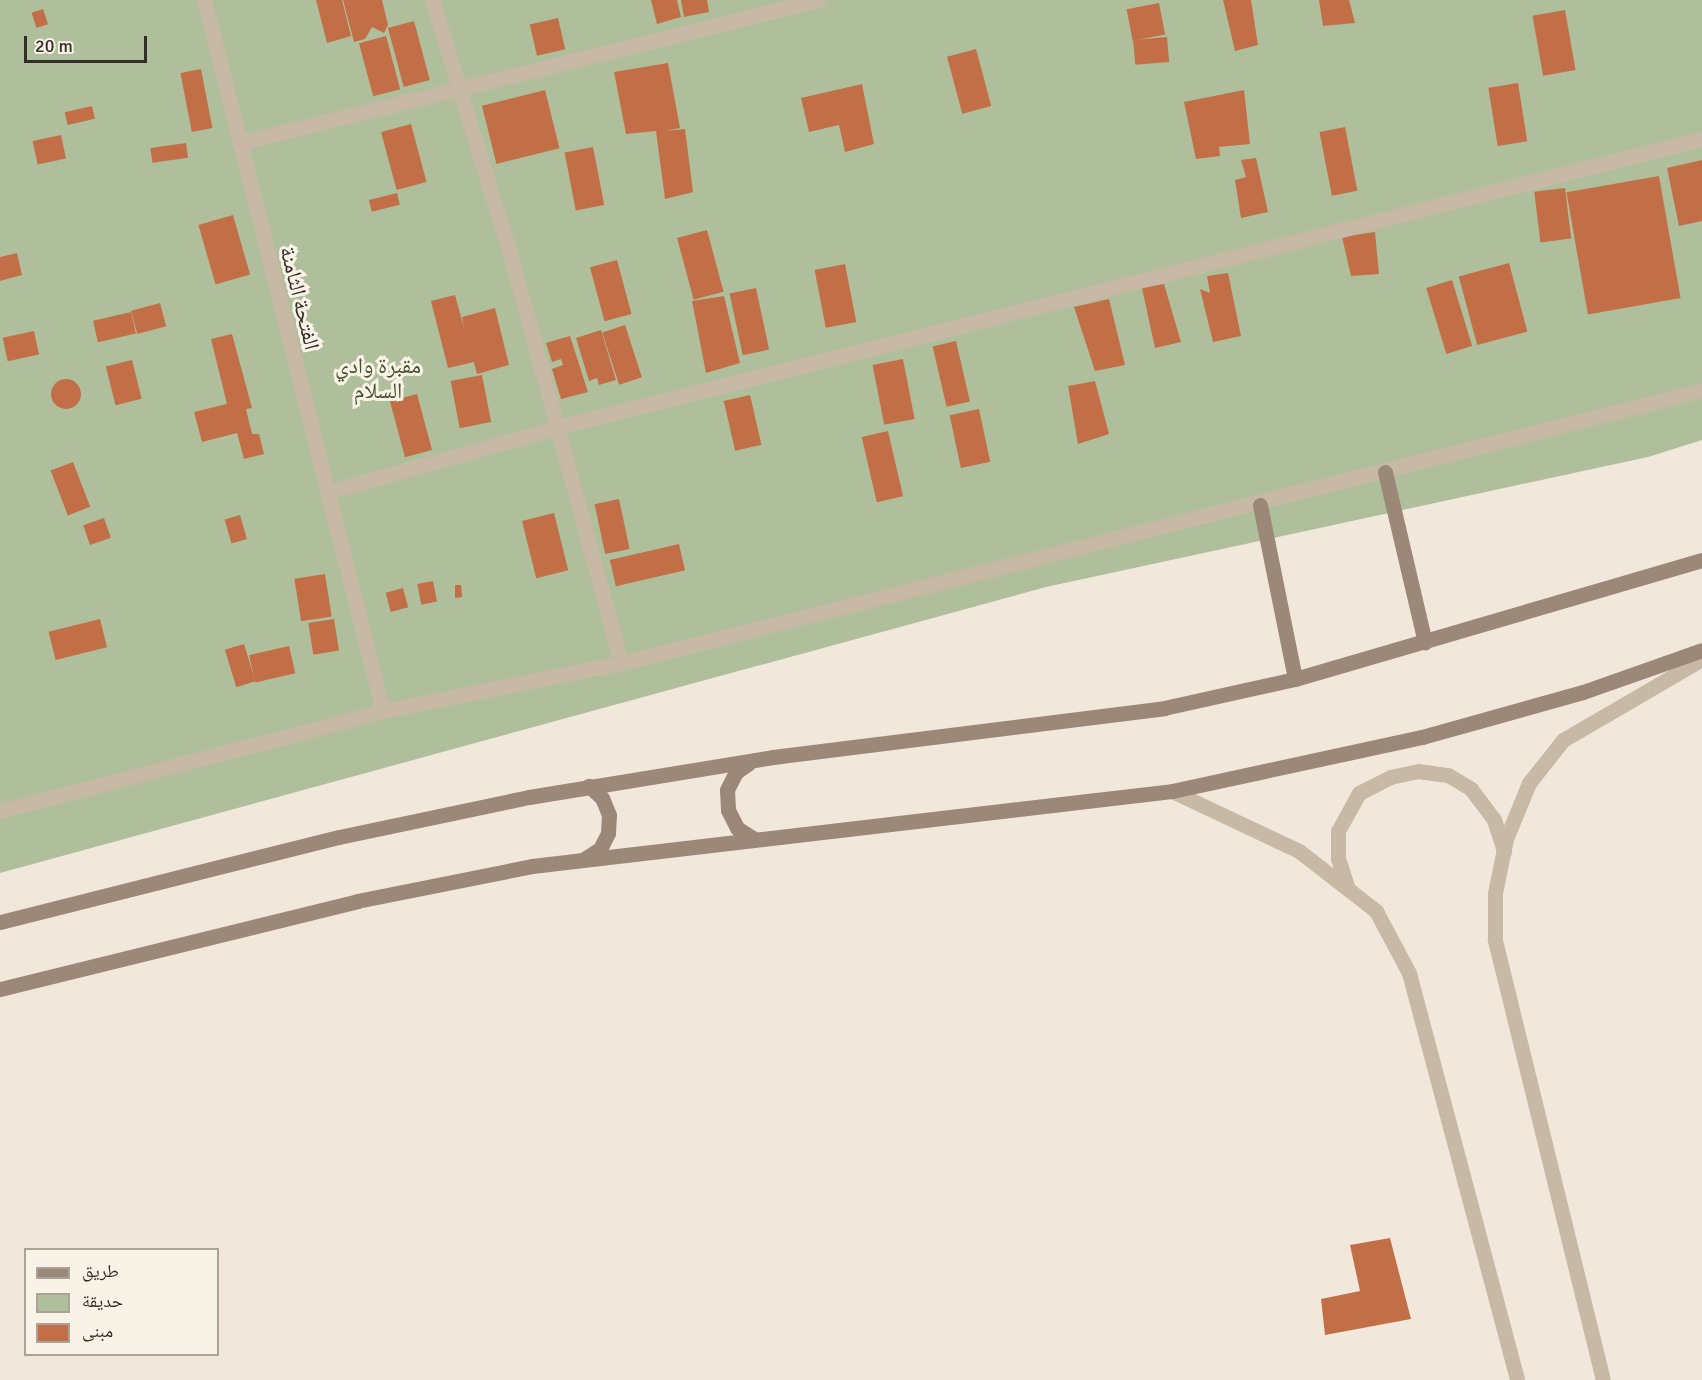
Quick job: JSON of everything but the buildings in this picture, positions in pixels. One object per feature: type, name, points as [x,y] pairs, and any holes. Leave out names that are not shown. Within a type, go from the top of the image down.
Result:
[{"type":"main road","points":[[1385,472],[1425,642]]},
{"type":"main road","points":[[1260,505],[1295,678]]},
{"type":"main road","points":[[0,922],[339,837],[589,786],[752,761],[1164,708],[1295,678],[1702,560]]},
{"type":"main road","points":[[0,989],[357,902],[584,859],[1172,791],[1422,737],[1583,692],[1702,650]]},
{"type":"main road","points":[[752,761],[736,772],[727,790],[728,810],[737,828],[754,839]]},
{"type":"main road","points":[[584,859],[600,849],[608,833],[609,815],[602,798],[589,786]]},
{"type":"street","name":"الفتحة الثامنة","points":[[204,0],[383,711]]},
{"type":"street","points":[[432,0],[462,91],[621,663]]},
{"type":"street","points":[[239,143],[462,91],[818,0]]},
{"type":"street","points":[[328,492],[555,428],[1702,139]]},
{"type":"street","points":[[0,811],[383,711],[621,663],[1260,505],[1702,390]]},
{"type":"street","points":[[1603,1380],[1495,939],[1495,893],[1504,851],[1529,783],[1563,740],[1702,659]]},
{"type":"street","points":[[1348,889],[1338,859],[1338,831],[1359,793],[1390,777],[1418,771],[1448,775],[1471,789],[1494,820],[1504,851]]},
{"type":"street","points":[[1172,791],[1299,851],[1376,910],[1409,973],[1517,1380]]},
{"type":"green space","name":"مقبرة وادي السلام","points":[[0,0],[1702,0],[1702,440],[1648,457],[1046,587],[0,873]]}]
